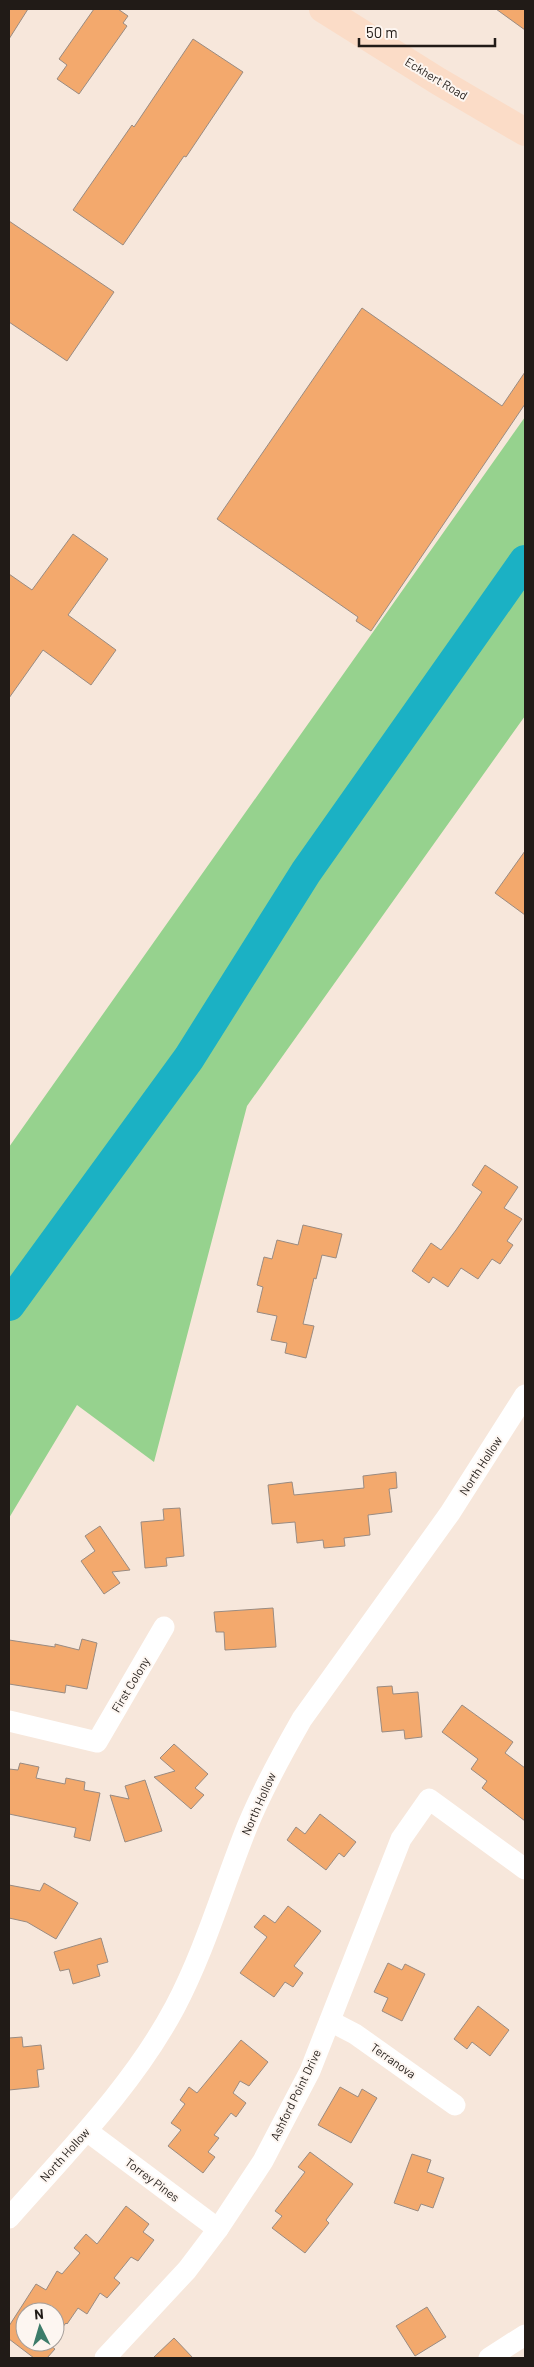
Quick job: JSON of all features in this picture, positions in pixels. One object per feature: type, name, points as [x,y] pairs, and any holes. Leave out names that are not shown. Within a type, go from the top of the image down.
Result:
[{"type":"main road","name":"Eckhert Road","points":[[323,9],[438,81],[525,132]]},
{"type":"street","name":"North Hollow","points":[[9,2218],[121,2089],[174,2009],[190,1978],[247,1826],[278,1761],[302,1719],[450,1513],[525,1396]]},
{"type":"street","name":"First Colony","points":[[9,1721],[97,1742],[164,1627]]},
{"type":"street","name":"Ashford Point Drive","points":[[105,2358],[162,2299],[218,2229],[263,2161],[310,2071],[401,1839],[429,1799],[525,1869]]},
{"type":"street","name":"Terranova","points":[[330,2021],[355,2034],[455,2105]]},
{"type":"street","name":"Torrey Pines","points":[[87,2130],[218,2229]]},
{"type":"street","points":[[489,2358],[525,2335]]},
{"type":"green space","points":[[525,417],[525,716],[247,1106],[154,1462],[77,1405],[9,1518],[9,1147]]},
{"type":"building","points":[[9,9],[28,9],[9,39]]},
{"type":"building","points":[[94,9],[118,9],[128,16],[123,23],[127,26],[79,94],[57,79],[67,65],[59,59]]},
{"type":"building","points":[[496,9],[525,9],[525,30]]},
{"type":"building","points":[[193,39],[243,72],[186,157],[184,156],[123,245],[73,210],[132,125],[134,127]]},
{"type":"building","points":[[9,221],[114,292],[67,361],[9,322]]},
{"type":"building","points":[[362,308],[502,406],[525,372],[525,404],[371,631],[356,621],[358,617],[217,519]]},
{"type":"building","points":[[73,534],[108,559],[68,615],[116,650],[91,685],[43,650],[9,698],[9,574],[32,590]]},
{"type":"building","points":[[525,851],[525,915],[495,893]]},
{"type":"building","points":[[485,1165],[518,1187],[504,1208],[522,1219],[507,1241],[513,1245],[500,1264],[492,1259],[478,1279],[461,1268],[448,1287],[433,1277],[429,1283],[412,1271],[431,1243],[441,1250],[456,1230],[482,1192],[472,1185]]},
{"type":"building","points":[[303,1225],[342,1234],[336,1258],[322,1255],[316,1279],[314,1278],[303,1324],[314,1326],[306,1358],[285,1353],[287,1343],[271,1340],[277,1316],[257,1312],[263,1287],[257,1285],[264,1257],[272,1259],[277,1240],[298,1245]]},
{"type":"building","points":[[396,1472],[397,1488],[389,1489],[392,1512],[368,1515],[370,1535],[344,1538],[345,1546],[324,1548],[323,1540],[297,1543],[295,1522],[272,1524],[268,1485],[292,1482],[294,1495],[364,1488],[363,1476]]},
{"type":"building","points":[[180,1508],[184,1556],[166,1558],[167,1566],[145,1568],[141,1522],[164,1520],[163,1509]]},
{"type":"building","points":[[100,1526],[130,1570],[112,1572],[120,1583],[104,1594],[81,1561],[95,1551],[85,1536]]},
{"type":"building","points":[[273,1608],[276,1647],[225,1650],[224,1632],[216,1632],[214,1612]]},
{"type":"building","points":[[82,1639],[97,1643],[87,1689],[66,1685],[65,1693],[9,1684],[9,1640],[55,1647],[55,1644],[79,1650]]},
{"type":"building","points":[[392,1686],[393,1694],[418,1692],[422,1737],[405,1739],[404,1730],[382,1732],[377,1687]]},
{"type":"building","points":[[462,1705],[513,1742],[505,1753],[525,1768],[525,1821],[482,1788],[487,1781],[471,1769],[478,1759],[442,1732]]},
{"type":"building","points":[[174,1744],[208,1774],[195,1788],[204,1795],[191,1809],[154,1777],[175,1771],[160,1758]]},
{"type":"building","points":[[20,1763],[39,1767],[36,1778],[65,1784],[66,1778],[85,1782],[84,1790],[100,1793],[90,1841],[74,1837],[76,1828],[9,1814],[9,1769],[18,1770]]},
{"type":"building","points":[[145,1780],[162,1831],[125,1842],[110,1795],[129,1799],[125,1786]]},
{"type":"building","points":[[320,1814],[356,1842],[344,1857],[339,1853],[326,1870],[287,1840],[296,1827],[305,1834]]},
{"type":"building","points":[[44,1883],[78,1903],[56,1939],[27,1922],[9,1918],[9,1885],[40,1891]]},
{"type":"building","points":[[288,1906],[321,1931],[294,1966],[303,1973],[293,1987],[285,1982],[274,1997],[240,1973],[267,1937],[254,1927],[264,1915],[275,1923]]},
{"type":"building","points":[[101,1938],[108,1962],[97,1965],[100,1976],[73,1984],[69,1969],[60,1971],[54,1952]]},
{"type":"building","points":[[388,1963],[402,1970],[405,1964],[425,1974],[402,2021],[382,2011],[388,1998],[374,1992]]},
{"type":"building","points":[[478,2006],[509,2030],[490,2056],[472,2042],[467,2049],[454,2039]]},
{"type":"building","points":[[22,2037],[23,2047],[41,2045],[44,2069],[37,2070],[39,2087],[9,2090],[9,2038]]},
{"type":"building","points":[[241,2040],[268,2062],[249,2086],[240,2081],[233,2093],[246,2103],[236,2117],[231,2113],[214,2135],[219,2138],[208,2152],[215,2157],[203,2173],[168,2146],[181,2130],[171,2123],[185,2104],[180,2100],[189,2087],[197,2093]]},
{"type":"building","points":[[340,2087],[358,2097],[362,2089],[377,2098],[351,2143],[318,2125]]},
{"type":"building","points":[[310,2152],[353,2184],[326,2220],[329,2223],[305,2253],[272,2228],[282,2216],[275,2211],[305,2172],[298,2167]]},
{"type":"building","points":[[412,2154],[431,2160],[427,2172],[444,2178],[433,2208],[421,2204],[418,2211],[394,2203]]},
{"type":"building","points":[[126,2206],[149,2224],[143,2232],[154,2240],[138,2261],[131,2257],[114,2278],[120,2283],[107,2298],[100,2293],[87,2314],[78,2308],[67,2324],[65,2324],[65,2302],[24,2302],[36,2284],[46,2290],[57,2271],[62,2274],[80,2253],[74,2248],[86,2234],[97,2244]]},
{"type":"building","points":[[427,2307],[446,2337],[415,2356],[396,2326]]},
{"type":"building","points":[[15,2317],[15,2344],[9,2339],[9,2326]]},
{"type":"building","points":[[174,2338],[193,2358],[153,2358]]},
{"type":"building","points":[[26,2352],[52,2352],[47,2358],[34,2358]]},
{"type":"waterway","points":[[9,1305],[189,1058],[306,872],[525,561]]}]
